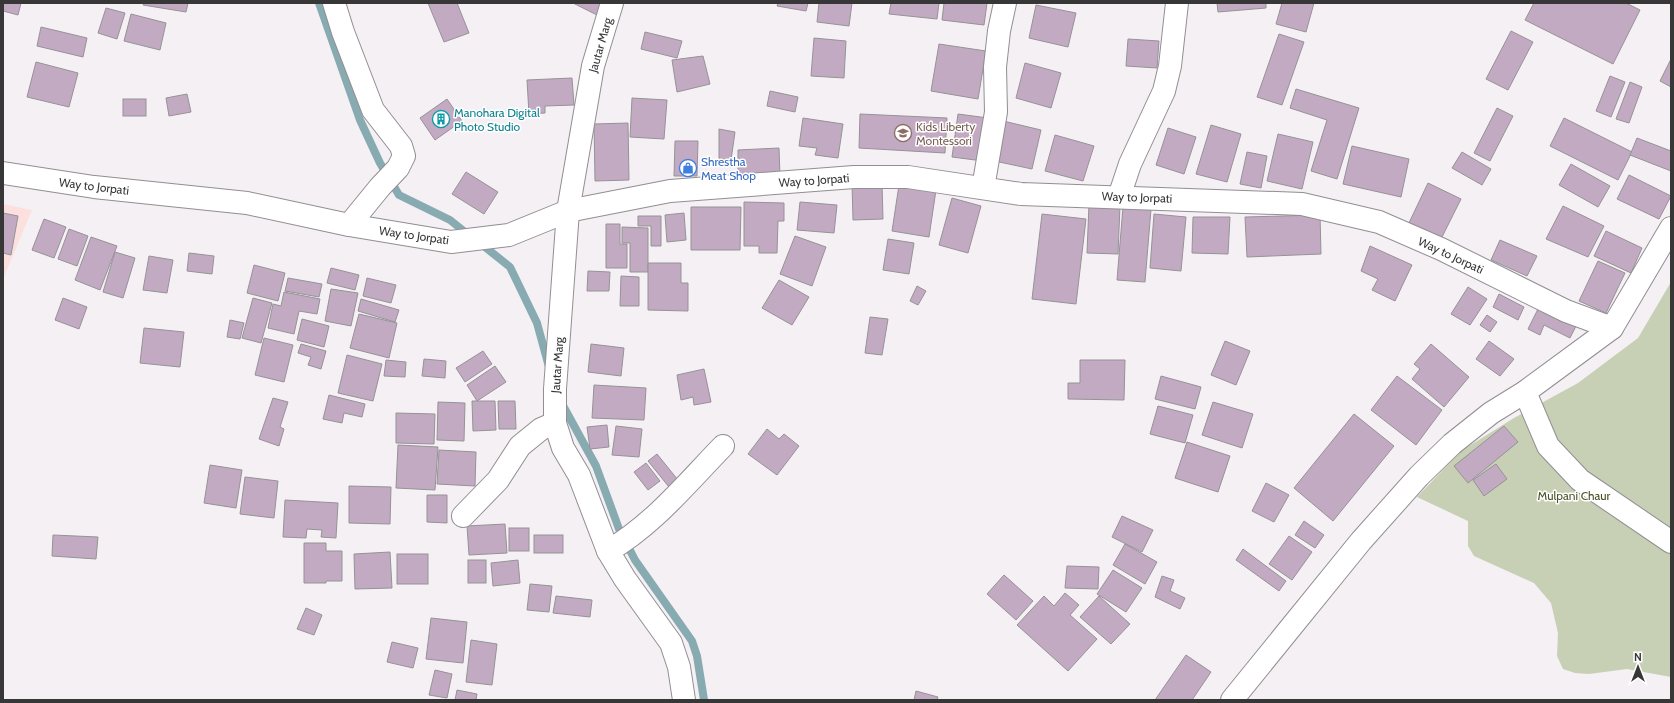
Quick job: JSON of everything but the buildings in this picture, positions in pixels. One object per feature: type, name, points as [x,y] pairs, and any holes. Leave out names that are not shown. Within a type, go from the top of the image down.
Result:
[{"type":"street","points":[[334,3],[343,32],[373,110],[401,146],[404,156],[398,168],[380,187],[349,225]]},
{"type":"street","name":"Jautar Marg","points":[[612,3],[593,66],[568,211],[554,389],[555,423],[563,448],[579,476],[613,548],[625,579],[671,643],[679,667],[684,700]]},
{"type":"street","points":[[983,188],[996,112],[995,66],[999,31],[1005,3]]},
{"type":"street","points":[[1119,196],[1130,164],[1164,91],[1170,66],[1177,3]]},
{"type":"street","name":"Way to Jorpati","points":[[3,173],[94,186],[247,203],[349,225],[451,242],[509,235],[568,211],[670,191],[854,177],[908,177],[1021,194],[1119,196],[1302,204],[1379,222],[1441,249],[1566,311],[1612,328]]},
{"type":"street","points":[[1232,700],[1361,541],[1419,476],[1452,444],[1491,413],[1525,392],[1612,328],[1671,228]]},
{"type":"street","points":[[1525,392],[1548,446],[1580,480],[1671,542]]},
{"type":"street","points":[[463,516],[498,480],[520,446],[541,429],[555,423]]},
{"type":"street","points":[[613,548],[650,521],[723,446]]},
{"type":"shaded area","points":[[3,204],[32,210],[3,279]]},
{"type":"green space","name":"Mulpani Chaur","points":[[1671,282],[1671,677],[1627,669],[1589,674],[1575,673],[1563,669],[1557,656],[1558,633],[1551,603],[1534,583],[1474,556],[1468,546],[1468,521],[1417,497],[1461,451],[1514,418],[1578,383],[1638,338]]},
{"type":"waterway","points":[[319,3],[360,120],[380,163],[399,195],[450,220],[470,236]]},
{"type":"waterway","points":[[480,243],[510,267],[537,323],[549,367]]},
{"type":"waterway","points":[[561,402],[596,466],[619,529],[635,560],[692,641],[697,656],[704,700]]},
{"type":"place","name":"Manohara Digital Photo Studio","points":[[441,119]]},
{"type":"place","name":"Kids Liberty Montessori","points":[[903,133]]},
{"type":"place","name":"Shrestha Meat Shop","points":[[688,168]]}]
